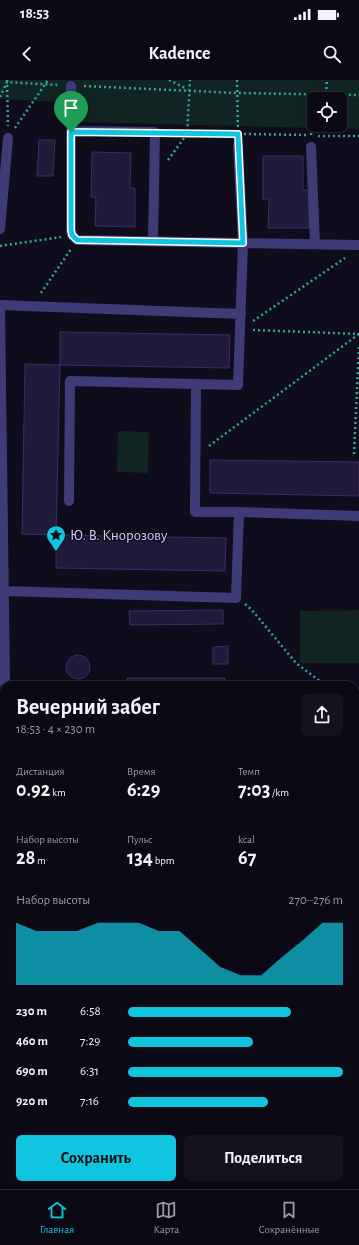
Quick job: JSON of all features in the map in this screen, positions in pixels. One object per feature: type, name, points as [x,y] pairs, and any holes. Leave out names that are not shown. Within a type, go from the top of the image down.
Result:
[{"type":"street","points":[[71,86],[74,237],[243,243],[359,245]]},
{"type":"street","points":[[71,132],[155,132],[153,240]]},
{"type":"street","points":[[0,229],[8,138]]},
{"type":"street","points":[[69,501],[70,381],[238,385],[243,243],[238,146]]},
{"type":"street","points":[[311,147],[315,244]]},
{"type":"street","points":[[5,681],[0,306],[241,314]]},
{"type":"street","points":[[196,384],[195,512],[359,516]]},
{"type":"street","points":[[4,590],[236,598],[239,512]]},
{"type":"path","points":[[8,138],[48,80]]},
{"type":"path","points":[[169,80],[189,90]]},
{"type":"path","points":[[154,178],[187,134],[190,80]]},
{"type":"path","points":[[237,80],[238,146]]},
{"type":"path","points":[[326,92],[327,80]]},
{"type":"path","points":[[7,81],[71,86],[237,93],[307,94]]},
{"type":"path","points":[[0,97],[7,81]]},
{"type":"path","points":[[7,81],[8,138]]},
{"type":"path","points":[[347,95],[359,95]]},
{"type":"path","points":[[155,132],[187,134],[359,136]]},
{"type":"path","points":[[311,132],[311,147]]},
{"type":"path","points":[[0,246],[74,237]]},
{"type":"path","points":[[31,307],[55,274],[74,237]]},
{"type":"path","points":[[240,329],[346,258]]},
{"type":"path","points":[[240,329],[359,334]]},
{"type":"path","points":[[196,456],[359,334]]},
{"type":"path","points":[[354,454],[359,345]]},
{"type":"path","points":[[236,598],[251,609],[296,663],[320,681]]},
{"type":"green space","points":[[0,80],[359,80],[359,129],[347,129],[347,92],[307,92],[307,128],[76,122],[75,103],[0,99]]},
{"type":"green space","points":[[118,431],[149,432],[148,473],[117,472]]},
{"type":"green space","points":[[359,610],[359,663],[300,663],[300,611]]},
{"type":"building","points":[[39,140],[55,140],[53,176],[37,176]]},
{"type":"building","points":[[92,152],[131,153],[130,188],[135,188],[135,227],[95,226],[96,198],[91,197]]},
{"type":"building","points":[[263,156],[303,156],[303,190],[309,190],[309,228],[268,228],[269,199],[263,199]]},
{"type":"building","points":[[60,332],[230,335],[229,368],[60,365]]},
{"type":"building","points":[[25,364],[60,365],[56,535],[22,534]]},
{"type":"building","points":[[210,460],[359,462],[359,496],[210,493]]},
{"type":"building","points":[[56,535],[226,538],[225,571],[56,568]]},
{"type":"building","points":[[223,610],[223,624],[130,625],[129,611]]},
{"type":"building","points":[[228,646],[228,664],[213,664],[213,647]]},
{"type":"building","points":[[78,655],[87,658],[90,667],[87,676],[78,679],[69,676],[66,667],[69,658]]},
{"type":"building","points":[[127,678],[225,678],[225,681],[127,681]]},
{"type":"place","name":"Ю. В. Кнорозову","points":[[56,552]]},
{"type":"route","points":[[71,132],[238,134],[243,243],[153,240],[77,240],[72,235],[71,230],[71,132]]}]
